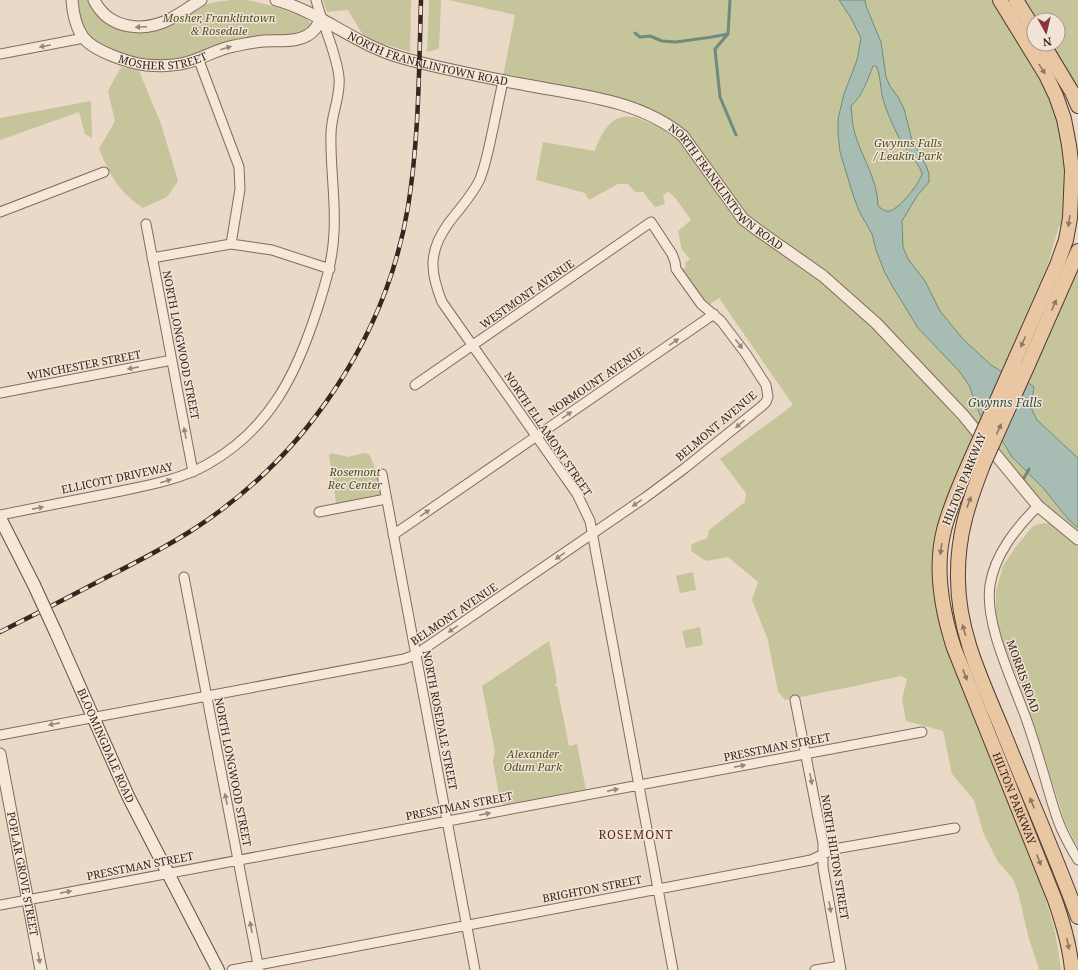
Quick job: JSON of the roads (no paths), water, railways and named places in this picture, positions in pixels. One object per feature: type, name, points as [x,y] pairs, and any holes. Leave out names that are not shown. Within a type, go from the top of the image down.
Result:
[{"type":"main road","name":"HILTON PARKWAY","points":[[1000,0],[1046,75],[1056,96],[1064,119],[1072,170],[1070,218],[1066,240],[1021,364]]},
{"type":"main road","points":[[1016,0],[1026,16]]},
{"type":"main road","points":[[1049,52],[1072,92],[1078,106]]},
{"type":"main road","name":"HILTON PARKWAY","points":[[1072,970],[1066,932],[1056,900],[954,648],[947,627],[940,581],[940,556],[943,532],[952,504],[977,462],[1021,364],[1078,251]]},
{"type":"main road","name":"HILTON PARKWAY","points":[[977,462],[958,556],[958,580],[962,624],[978,671],[1078,917]]},
{"type":"main road","name":"BLOOMINGDALE ROAD","points":[[0,517],[34,585],[128,796],[218,970]]},
{"type":"street","points":[[0,54],[84,38],[77,26],[72,11],[72,0]]},
{"type":"street","points":[[94,0],[106,16],[116,22],[127,26],[140,27],[160,24],[201,0]]},
{"type":"street","name":"NORTH FRANKLINTOWN ROAD","points":[[276,0],[303,10],[381,51],[503,81],[559,90],[610,102],[645,112],[670,125],[683,136],[743,218],[758,231],[823,276],[876,323],[962,415],[1038,506],[1078,539]]},
{"type":"street","name":"ELLICOTT DRIVEWAY","points":[[0,517],[159,483],[193,472],[223,454],[247,435],[277,401],[298,364],[308,338],[330,270],[334,234],[335,214],[331,133],[340,87],[336,63],[316,0]]},
{"type":"street","name":"MOSHER STREET","points":[[84,38],[102,51],[131,62],[145,65],[172,65],[185,63],[232,46],[254,42],[294,40],[310,34],[321,19]]},
{"type":"street","points":[[198,58],[239,167],[241,178],[231,244]]},
{"type":"street","name":"NORTH ELLAMONT STREET","points":[[503,81],[484,167],[472,194],[442,234],[433,257],[432,267],[434,279],[442,302],[577,494],[590,522],[673,970]]},
{"type":"street","points":[[0,212],[104,172]]},
{"type":"street","name":"WESTMONT AVENUE","points":[[415,385],[474,346],[652,222],[672,254],[676,262],[676,269],[701,304],[714,314]]},
{"type":"street","name":"NORTH LONGWOOD STREET","points":[[146,224],[193,472]]},
{"type":"street","points":[[152,258],[231,244],[272,250],[330,270]]},
{"type":"street","name":"BELMONT AVENUE","points":[[0,735],[206,695],[404,659],[415,655],[592,534],[685,468],[766,402],[768,397],[766,385],[746,354],[714,314]]},
{"type":"street","name":"NORMOUNT AVENUE","points":[[393,535],[714,314]]},
{"type":"street","name":"WINCHESTER STREET","points":[[0,393],[172,360]]},
{"type":"street","name":"NORTH ROSEDALE STREET","points":[[382,474],[475,970]]},
{"type":"street","points":[[319,512],[386,500]]},
{"type":"street","name":"MORRIS ROAD","points":[[1038,506],[1019,527],[999,556],[990,586],[989,601],[998,643],[1028,723],[1061,828],[1078,860]]},
{"type":"street","name":"NORTH LONGWOOD STREET","points":[[184,578],[258,968]]},
{"type":"street","name":"NORTH HILTON STREET","points":[[795,700],[823,843],[823,867],[841,968]]},
{"type":"street","name":"PRESSTMAN STREET","points":[[0,905],[922,732]]},
{"type":"street","name":"POPLAR GROVE STREET","points":[[0,754],[41,970]]},
{"type":"street","name":"BRIGHTON STREET","points":[[232,970],[258,968],[466,925],[811,860],[834,849],[955,828]]},
{"type":"street","points":[[815,970],[841,968]]},
{"type":"water","name":"Gwynns Falls","points":[[839,0],[865,0],[866,6],[881,42],[886,77],[904,109],[912,140],[926,165],[929,174],[929,182],[917,196],[902,221],[903,247],[908,259],[925,281],[940,311],[963,339],[991,365],[1009,376],[1027,382],[1034,387],[1031,408],[1037,420],[1078,458],[1078,528],[1068,519],[1044,489],[1012,457],[1003,442],[980,415],[969,385],[959,371],[918,328],[885,273],[876,250],[872,234],[859,211],[853,195],[840,152],[838,119],[844,94],[857,60],[861,38],[851,18]],"holes":[[[873,66],[876,66],[879,74],[883,99],[891,122],[902,143],[917,163],[922,174],[901,204],[890,211],[884,210],[878,206],[873,178],[854,131],[851,106],[862,92]]]},
{"type":"waterway","points":[[730,0],[728,34],[715,49],[720,97],[736,135]]},
{"type":"waterway","points":[[635,33],[640,37],[650,36],[662,41],[676,42],[728,34]]},
{"type":"waterway","points":[[1024,478],[1029,469]]},
{"type":"railway","points":[[0,632],[140,560],[194,529],[234,500],[271,467],[305,430],[334,390],[360,347],[381,302],[397,255],[408,207],[412,181],[416,130],[421,0]]},
{"type":"district","name":"ROSEMONT","points":[[636,835]]},
{"type":"park label","name":"Mosher, Franklintown & Rosedale","points":[[219,24]]},
{"type":"park label","name":"Gwynns Falls / Leakin Park","points":[[908,149]]},
{"type":"park label","name":"Rosemont Rec Center","points":[[355,478]]},
{"type":"park label","name":"Alexander Odum Park","points":[[533,760]]}]
